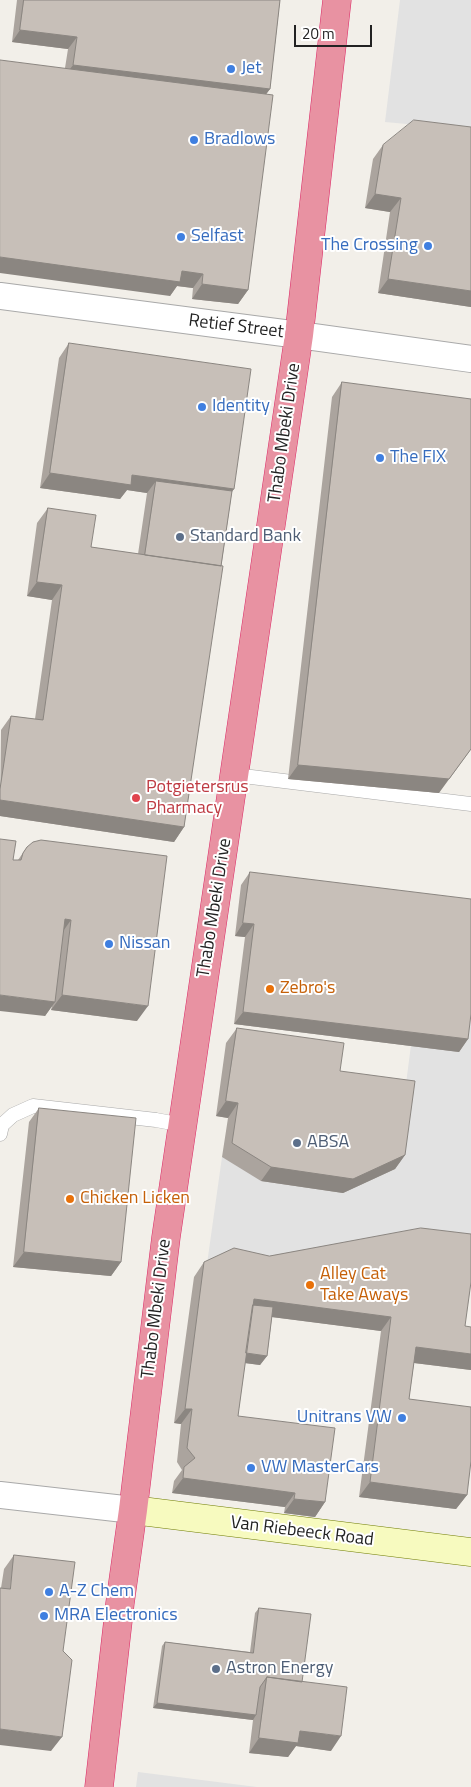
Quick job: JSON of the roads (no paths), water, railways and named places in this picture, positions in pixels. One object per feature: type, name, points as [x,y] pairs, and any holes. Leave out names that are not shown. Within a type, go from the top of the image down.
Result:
[{"type":"highway","name":"Thabo Mbeki Drive","points":[[99,1787],[166,1237],[299,335],[337,0]]},
{"type":"main road","name":"Van Riebeeck Road","points":[[133,1510],[471,1552]]},
{"type":"street","name":"Retief Street","points":[[0,296],[471,359]]},
{"type":"street","points":[[0,1494],[133,1510]]},
{"type":"lane","points":[[235,775],[471,804]]},
{"type":"lane","points":[[0,1134],[2,1125],[14,1115],[33,1106],[156,1120],[182,1126]]},
{"type":"place","name":"Jet","points":[[231,69]]},
{"type":"place","name":"Bradlows","points":[[194,140]]},
{"type":"place","name":"Selfast","points":[[181,237]]},
{"type":"place","name":"The Crossing","points":[[428,246]]},
{"type":"place","name":"Identity","points":[[202,407]]},
{"type":"place","name":"The FIX","points":[[380,458]]},
{"type":"place","name":"Standard Bank","points":[[180,537]]},
{"type":"place","name":"Potgietersrus Pharmacy","points":[[136,798]]},
{"type":"place","name":"Nissan","points":[[109,944]]},
{"type":"place","name":"Zebro's","points":[[270,989]]},
{"type":"place","name":"ABSA","points":[[297,1143]]},
{"type":"place","name":"Chicken Licken","points":[[70,1199]]},
{"type":"place","name":"Alley Cat Take Aways","points":[[310,1285]]},
{"type":"place","name":"Unitrans VW","points":[[402,1418]]},
{"type":"place","name":"VW MasterCars","points":[[251,1468]]},
{"type":"place","name":"A-Z Chem","points":[[49,1592]]},
{"type":"place","name":"MRA Electronics","points":[[44,1616]]},
{"type":"place","name":"Astron Energy","points":[[216,1669]]}]
